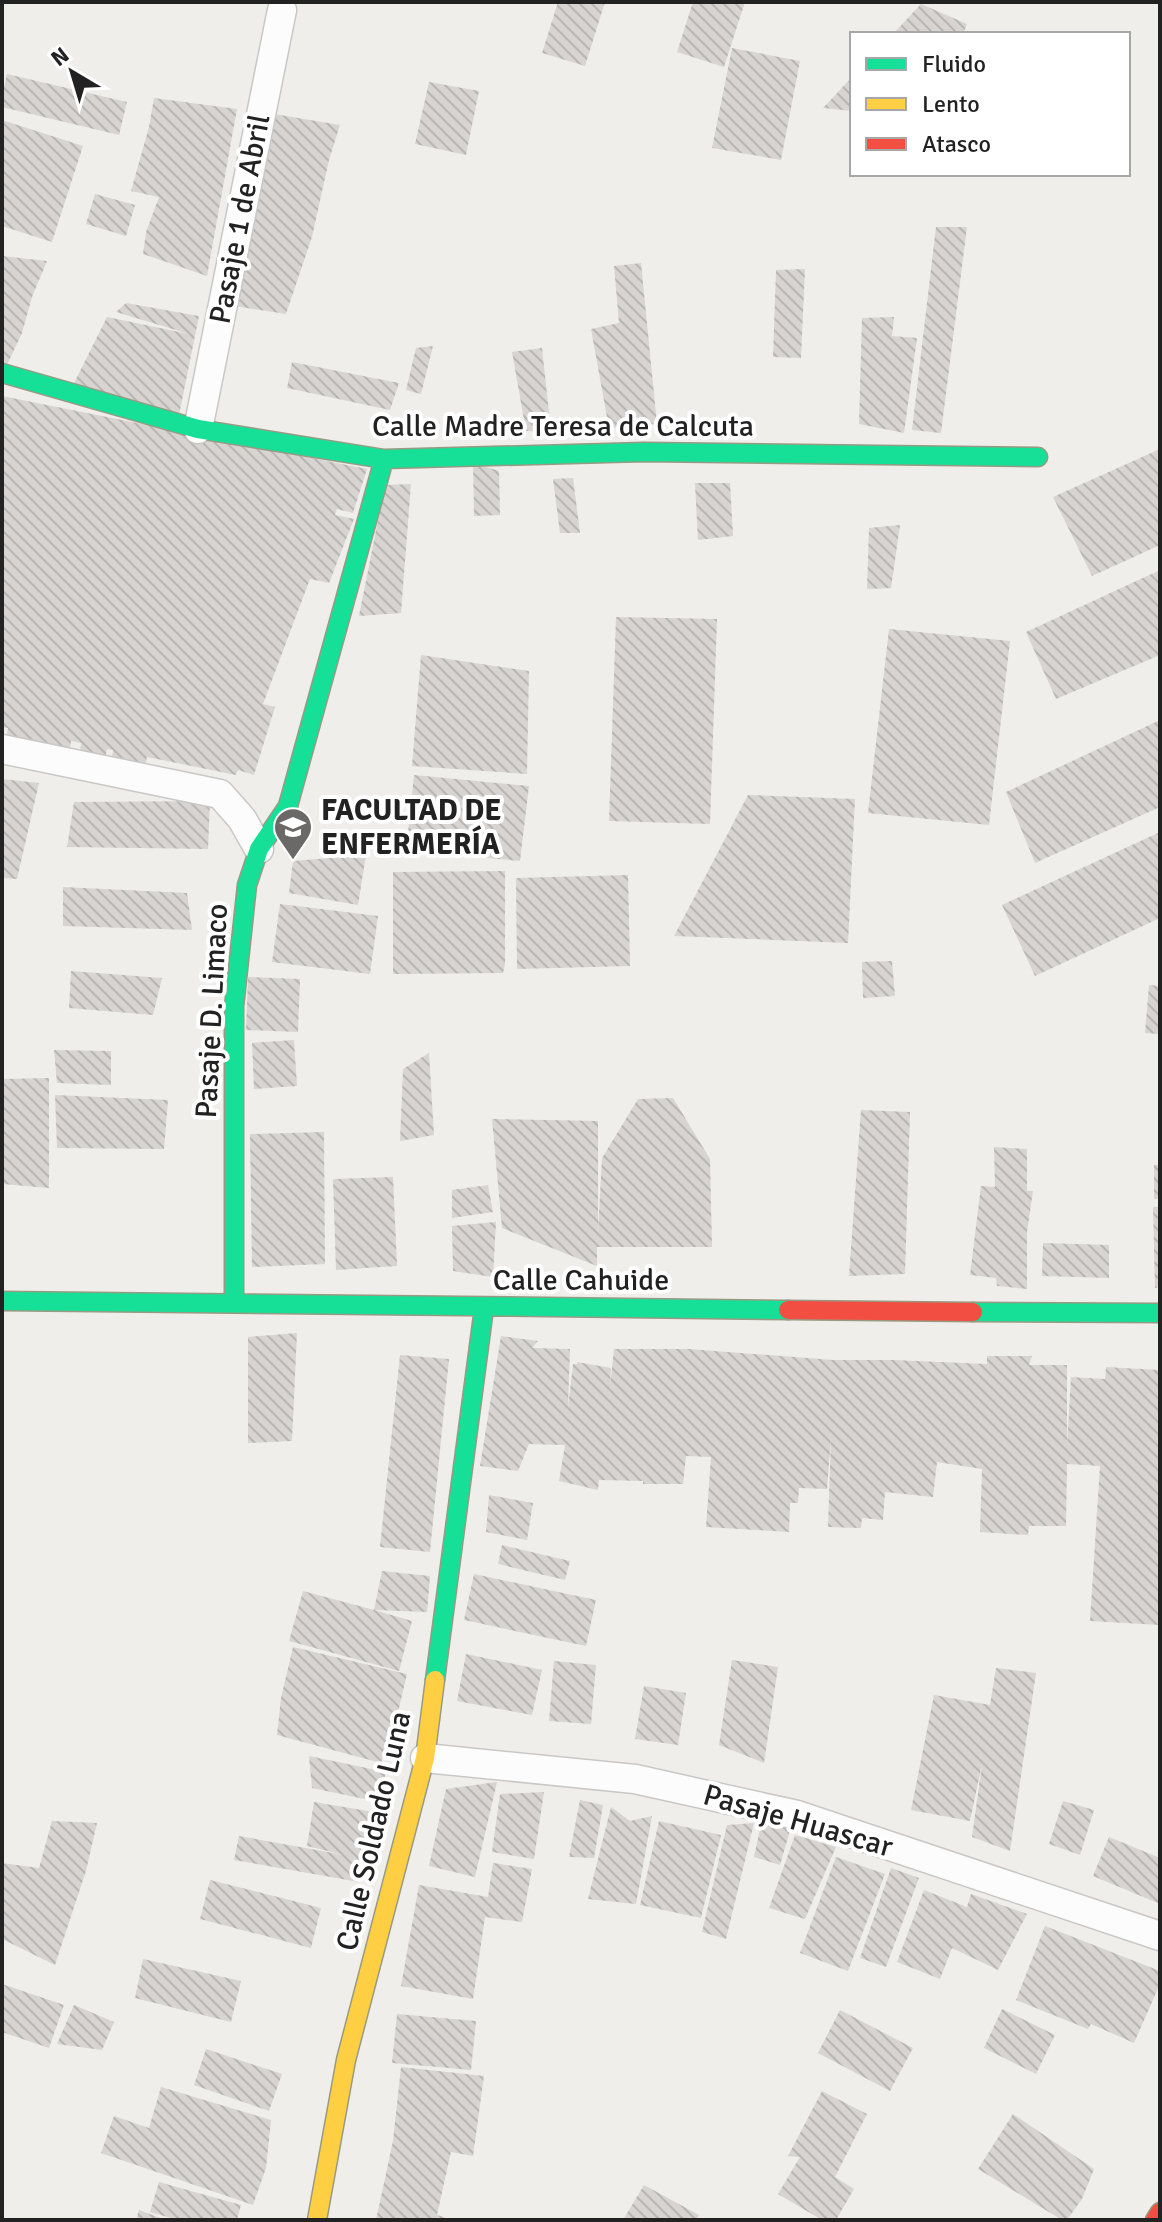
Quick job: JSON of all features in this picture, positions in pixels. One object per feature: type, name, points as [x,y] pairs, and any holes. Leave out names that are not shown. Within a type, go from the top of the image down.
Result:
[{"type":"street","name":"Calle Madre Teresa de Calcuta","points":[[2,373],[198,429],[384,459],[644,452],[1038,457]]},
{"type":"street","name":"Pasaje D. Limaco","points":[[234,1302],[234,1007],[247,885],[259,849],[288,806],[384,459]]},
{"type":"street","name":"Calle Cahuide","points":[[2,1301],[1160,1313]]},
{"type":"street","name":"Calle Soldado Luna","points":[[317,2220],[346,2060],[425,1758],[484,1308]]},
{"type":"street","points":[[1155,2220],[1160,2212]]},
{"type":"lane","name":"Pasaje 1 de Abril","points":[[198,429],[282,10]]},
{"type":"lane","points":[[2,749],[220,794],[233,806],[259,849]]},
{"type":"lane","name":"Pasaje Huascar","points":[[425,1758],[635,1779],[797,1815],[1160,1936]]},
{"type":"building","points":[[558,2],[605,2],[585,66],[542,53]]},
{"type":"building","points":[[693,2],[745,2],[724,67],[677,52]]},
{"type":"building","points":[[921,4],[967,24],[964,32],[895,32]]},
{"type":"building","points":[[732,48],[800,61],[781,160],[712,148]]},
{"type":"building","points":[[7,74],[127,102],[119,135],[2,107]]},
{"type":"building","points":[[850,79],[850,111],[823,108]]},
{"type":"building","points":[[429,82],[479,91],[466,155],[415,144]]},
{"type":"building","points":[[154,98],[237,109],[207,276],[143,254],[146,232],[159,197],[131,191]]},
{"type":"building","points":[[268,113],[340,125],[312,237],[286,314],[234,306]]},
{"type":"building","points":[[2,120],[83,146],[52,242],[2,226]]},
{"type":"building","points":[[95,194],[135,205],[126,236],[86,224]]},
{"type":"building","points":[[936,227],[967,227],[941,433],[912,430]]},
{"type":"building","points":[[2,256],[47,261],[22,333],[6,367],[2,366]]},
{"type":"building","points":[[641,263],[657,424],[609,428],[591,329],[619,323],[614,266]]},
{"type":"building","points":[[805,269],[801,358],[773,357],[776,270]]},
{"type":"building","points":[[126,303],[199,316],[179,415],[72,387],[107,317],[189,334],[116,312]]},
{"type":"building","points":[[894,317],[892,336],[917,338],[904,433],[859,424],[862,318]]},
{"type":"building","points":[[433,346],[421,394],[406,390],[416,348]]},
{"type":"building","points":[[542,348],[551,431],[526,431],[512,352]]},
{"type":"building","points":[[292,362],[399,383],[390,410],[287,388]]},
{"type":"building","points":[[2,396],[367,469],[353,513],[337,509],[335,515],[354,519],[329,583],[310,579],[263,704],[275,707],[254,775],[238,770],[236,775],[147,757],[145,766],[112,756],[113,750],[107,749],[105,759],[80,751],[81,743],[71,741],[70,748],[6,739],[8,728],[2,727]]},
{"type":"building","points":[[1160,449],[1160,545],[1092,576],[1053,497]]},
{"type":"building","points":[[473,463],[499,471],[500,515],[474,516]]},
{"type":"building","points":[[573,478],[580,533],[560,533],[553,479]]},
{"type":"building","points":[[695,483],[730,483],[733,536],[698,540]]},
{"type":"building","points":[[411,484],[401,613],[359,616],[385,485]]},
{"type":"building","points":[[900,525],[891,588],[867,589],[869,528]]},
{"type":"building","points":[[1160,570],[1160,655],[1056,699],[1026,632]]},
{"type":"building","points":[[616,617],[717,619],[710,824],[609,821]]},
{"type":"building","points":[[889,629],[1010,641],[989,825],[868,813]]},
{"type":"building","points":[[421,655],[529,671],[527,774],[412,766]]},
{"type":"building","points":[[1160,720],[1160,807],[1035,863],[1006,792]]},
{"type":"building","points":[[414,775],[529,786],[520,861],[406,851]]},
{"type":"building","points":[[2,779],[39,783],[17,879],[2,878]]},
{"type":"building","points":[[748,795],[855,799],[848,943],[674,936]]},
{"type":"building","points":[[210,801],[208,849],[67,847],[74,802]]},
{"type":"building","points":[[1160,832],[1160,918],[1035,976],[1002,905]]},
{"type":"building","points":[[366,855],[358,905],[289,893],[293,861]]},
{"type":"building","points":[[505,871],[503,973],[393,974],[393,872]]},
{"type":"building","points":[[628,875],[630,966],[517,969],[516,878]]},
{"type":"building","points":[[63,887],[187,893],[192,930],[63,926]]},
{"type":"building","points":[[280,904],[378,916],[370,974],[272,962]]},
{"type":"building","points":[[892,961],[895,996],[863,998],[862,962]]},
{"type":"building","points":[[71,971],[162,978],[153,1015],[69,1008]]},
{"type":"building","points":[[248,977],[300,979],[298,1032],[246,1030]]},
{"type":"building","points":[[1149,985],[1160,986],[1160,1034],[1145,1033]]},
{"type":"building","points":[[294,1040],[297,1086],[254,1089],[252,1043]]},
{"type":"building","points":[[54,1050],[111,1051],[111,1085],[57,1083]]},
{"type":"building","points":[[429,1053],[434,1135],[400,1141],[403,1069]]},
{"type":"building","points":[[49,1078],[49,1188],[2,1184],[2,1079]]},
{"type":"building","points":[[55,1095],[168,1100],[164,1149],[57,1148]]},
{"type":"building","points":[[673,1098],[710,1159],[712,1247],[597,1247],[597,1266],[502,1228],[492,1119],[598,1121],[598,1231],[602,1158],[638,1099]]},
{"type":"building","points":[[861,1110],[910,1112],[905,1274],[849,1276]]},
{"type":"building","points":[[324,1132],[325,1264],[252,1267],[250,1134]]},
{"type":"building","points":[[994,1147],[1027,1149],[1027,1191],[1033,1191],[1027,1232],[1027,1289],[997,1286],[996,1278],[970,1275],[981,1186],[995,1187]]},
{"type":"building","points":[[1154,1165],[1160,1165],[1160,1199],[1154,1199]]},
{"type":"building","points":[[393,1177],[397,1266],[336,1270],[333,1179]]},
{"type":"building","points":[[488,1185],[493,1212],[452,1218],[452,1190]]},
{"type":"building","points":[[1153,1207],[1160,1207],[1160,1287],[1155,1288]]},
{"type":"building","points":[[496,1222],[493,1277],[453,1271],[452,1226]]},
{"type":"building","points":[[1043,1243],[1109,1245],[1109,1278],[1042,1276]]},
{"type":"building","points":[[297,1333],[292,1441],[248,1443],[248,1337]]},
{"type":"building","points":[[501,1336],[538,1341],[532,1348],[570,1349],[568,1408],[573,1364],[577,1362],[611,1368],[610,1387],[614,1349],[688,1349],[833,1360],[987,1364],[987,1356],[1032,1356],[1029,1365],[1067,1365],[1067,1446],[1071,1377],[1105,1379],[1106,1367],[1160,1370],[1160,1625],[1090,1621],[1100,1466],[1067,1464],[1066,1526],[1029,1526],[1028,1535],[980,1532],[982,1469],[937,1462],[933,1497],[885,1492],[883,1520],[862,1518],[861,1528],[828,1527],[831,1437],[827,1489],[799,1488],[798,1503],[790,1503],[789,1532],[706,1527],[711,1457],[686,1456],[683,1484],[599,1480],[598,1490],[559,1481],[565,1445],[529,1444],[518,1471],[480,1466]]},
{"type":"building","points":[[400,1355],[449,1359],[430,1552],[380,1547]]},
{"type":"building","points":[[489,1495],[533,1503],[527,1540],[486,1532]]},
{"type":"building","points":[[502,1545],[570,1561],[565,1580],[498,1564]]},
{"type":"building","points":[[382,1571],[430,1576],[427,1612],[374,1610]]},
{"type":"building","points":[[474,1574],[596,1600],[586,1646],[464,1620]]},
{"type":"building","points":[[303,1591],[412,1621],[399,1671],[289,1641]]},
{"type":"building","points":[[293,1647],[407,1674],[395,1725],[381,1763],[277,1735],[281,1698]]},
{"type":"building","points":[[466,1654],[542,1670],[532,1715],[457,1701]]},
{"type":"building","points":[[732,1660],[778,1667],[764,1763],[719,1745]]},
{"type":"building","points":[[554,1661],[596,1665],[591,1724],[549,1721]]},
{"type":"building","points":[[996,1668],[1036,1673],[1010,1851],[972,1837],[982,1764],[970,1821],[911,1810],[934,1695],[990,1705]]},
{"type":"building","points":[[644,1686],[686,1693],[678,1745],[635,1739]]},
{"type":"building","points":[[309,1756],[386,1772],[379,1802],[312,1788]]},
{"type":"building","points":[[497,1782],[475,1877],[429,1866],[446,1789]]},
{"type":"building","points":[[544,1792],[534,1859],[492,1852],[500,1794]]},
{"type":"building","points":[[580,1800],[603,1805],[594,1858],[569,1857]]},
{"type":"building","points":[[1063,1801],[1094,1810],[1080,1855],[1049,1844]]},
{"type":"building","points":[[314,1802],[374,1812],[359,1882],[234,1860],[239,1836],[344,1855],[307,1846]]},
{"type":"building","points":[[611,1807],[630,1821],[652,1816],[636,1904],[588,1899]]},
{"type":"building","points":[[52,1821],[97,1823],[86,1871],[55,1965],[2,1939],[2,1863],[39,1868]]},
{"type":"building","points":[[659,1821],[721,1835],[701,1918],[640,1905]]},
{"type":"building","points":[[754,1823],[726,1939],[702,1932],[727,1825]]},
{"type":"building","points":[[761,1824],[791,1827],[780,1865],[754,1857]]},
{"type":"building","points":[[795,1835],[836,1847],[805,1919],[769,1908]]},
{"type":"building","points":[[1109,1837],[1160,1858],[1160,1904],[1093,1876]]},
{"type":"building","points":[[836,1857],[885,1874],[848,1971],[800,1953]]},
{"type":"building","points":[[493,1863],[532,1869],[522,1922],[485,1917],[473,1999],[401,1986],[419,1885],[488,1897]]},
{"type":"building","points":[[891,1868],[919,1878],[886,1967],[860,1958]]},
{"type":"building","points":[[210,1880],[321,1908],[311,1948],[200,1919]]},
{"type":"building","points":[[924,1890],[967,1907],[971,1894],[1027,1914],[998,1970],[952,1948],[940,1979],[897,1962]]},
{"type":"building","points":[[1045,1926],[1160,1971],[1160,1984],[1134,2043],[1091,2024],[1088,2029],[1016,2000]]},
{"type":"building","points":[[143,1959],[241,1981],[231,2022],[135,1998]]},
{"type":"building","points":[[2,1984],[64,2005],[49,2048],[2,2032]]},
{"type":"building","points":[[74,2005],[114,2022],[102,2050],[57,2044]]},
{"type":"building","points":[[1002,2009],[1055,2035],[1036,2074],[984,2048]]},
{"type":"building","points":[[840,2010],[913,2048],[890,2091],[818,2053]]},
{"type":"building","points":[[397,2014],[476,2021],[471,2070],[392,2063]]},
{"type":"building","points":[[206,2049],[282,2074],[269,2111],[194,2085]]},
{"type":"building","points":[[401,2067],[484,2076],[473,2156],[451,2152],[437,2215],[453,2220],[376,2220],[393,2141]]},
{"type":"building","points":[[161,2087],[271,2120],[266,2168],[253,2205],[101,2153],[114,2116],[149,2128]]},
{"type":"building","points":[[822,2091],[867,2114],[835,2177],[854,2189],[836,2220],[822,2220],[778,2194],[800,2157],[788,2156]]},
{"type":"building","points":[[1013,2114],[1094,2169],[1082,2199],[1067,2220],[1062,2220],[978,2169]]},
{"type":"building","points":[[159,2182],[241,2205],[237,2220],[178,2220],[150,2212]]},
{"type":"building","points":[[644,2185],[699,2215],[696,2220],[623,2220]]},
{"type":"building","points":[[139,2210],[166,2220],[136,2220]]},
{"type":"traffic: fast","points":[[2,373],[198,429],[384,459],[644,452],[1038,457]]},
{"type":"traffic: fast","points":[[234,1302],[234,1007],[247,885],[259,849],[288,806],[384,459]]},
{"type":"traffic: fast","points":[[2,1301],[788,1310]]},
{"type":"traffic: fast","points":[[435,1680],[484,1308]]},
{"type":"traffic: fast","points":[[973,1312],[1160,1313]]},
{"type":"traffic: slow","points":[[317,2220],[346,2060],[425,1758],[435,1680]]},
{"type":"traffic: jam","points":[[788,1310],[973,1312]]},
{"type":"traffic: jam","points":[[1155,2220],[1160,2212]]},
{"type":"place","name":"FACULTAD DE ENFERMERÍA","points":[[293,861]]}]
